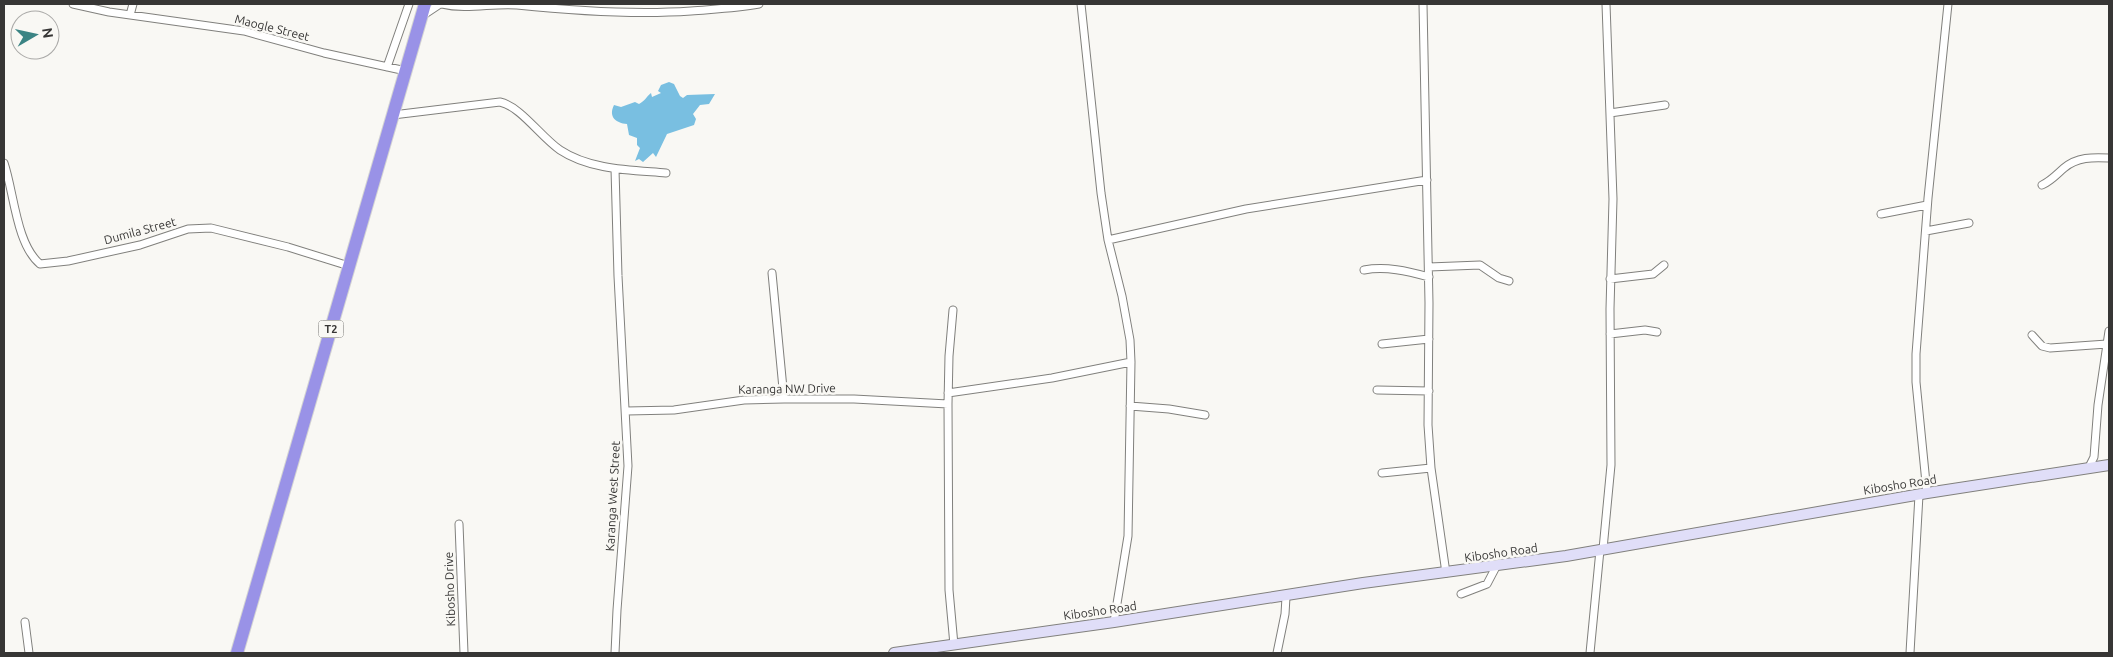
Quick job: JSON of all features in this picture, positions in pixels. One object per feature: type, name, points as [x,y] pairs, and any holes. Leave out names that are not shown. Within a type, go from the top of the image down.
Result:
[{"type":"highway","name":"T2","points":[[236,653],[423,10]]},
{"type":"street","name":"Maogle Street","points":[[73,4],[130,16],[210,25],[244,31],[324,53],[406,71]]},
{"type":"street","points":[[130,16],[133,4]]},
{"type":"street","points":[[387,67],[409,4]]},
{"type":"street","points":[[423,10],[441,4],[454,7],[503,5],[614,13],[677,12],[745,7],[759,4]]},
{"type":"street","points":[[1081,4],[1095,145],[1108,240],[1122,296],[1130,340],[1128,536],[1114,622]]},
{"type":"street","points":[[1423,4],[1430,339],[1428,425],[1431,468],[1446,573]]},
{"type":"street","points":[[1590,653],[1611,466],[1610,280],[1613,199],[1610,173],[1606,4]]},
{"type":"street","points":[[1910,653],[1923,494],[1916,354],[1927,205],[1948,4]]},
{"type":"street","points":[[393,115],[490,102],[508,103],[562,152],[584,161],[615,169],[666,173]]},
{"type":"street","points":[[1610,113],[1664,105]]},
{"type":"street","points":[[2042,185],[2049,182],[2074,162],[2091,158],[2109,158]]},
{"type":"street","name":"Dumila Street","points":[[4,164],[11,185],[20,228],[32,257],[40,264],[68,261],[140,245],[199,227],[211,228],[288,247],[349,266]]},
{"type":"street","name":"Karanga West Street","points":[[615,169],[619,252],[618,276],[623,339],[628,466],[615,653]]},
{"type":"street","points":[[1108,240],[1246,209],[1426,180]]},
{"type":"street","points":[[1881,214],[1927,205]]},
{"type":"street","points":[[1926,231],[1969,223]]},
{"type":"street","points":[[1429,266],[1480,265],[1499,278],[1509,281]]},
{"type":"street","points":[[1610,280],[1653,274],[1664,265]]},
{"type":"street","points":[[1364,270],[1377,268],[1395,269],[1429,277]]},
{"type":"street","points":[[772,273],[784,399]]},
{"type":"street","points":[[953,310],[948,404],[949,590],[954,645]]},
{"type":"street","points":[[1610,334],[1645,330],[1657,332]]},
{"type":"street","points":[[2088,469],[2094,457],[2098,405],[2109,331]]},
{"type":"street","points":[[2032,335],[2042,346],[2050,348],[2108,344]]},
{"type":"street","points":[[1382,344],[1430,339]]},
{"type":"street","points":[[948,393],[1052,378],[1131,362]]},
{"type":"street","points":[[1377,390],[1429,391]]},
{"type":"street","name":"Karanga NW Drive","points":[[626,411],[674,410],[744,400],[784,399],[854,399],[948,404]]},
{"type":"street","points":[[1130,406],[1169,409],[1206,415]]},
{"type":"street","name":"Kibosho Road","points":[[894,653],[1602,550],[1923,494],[2109,465]]},
{"type":"street","points":[[1382,473],[1431,468]]},
{"type":"street","name":"Kibosho Drive","points":[[459,524],[464,653]]},
{"type":"street","points":[[1462,594],[1487,584],[1497,565]]},
{"type":"street","points":[[1277,653],[1285,614],[1286,597]]},
{"type":"street","points":[[25,622],[29,653]]},
{"type":"water","points":[[669,82],[674,84],[683,98],[687,95],[715,94],[709,104],[700,105],[693,114],[696,119],[694,125],[667,134],[656,157],[653,153],[643,162],[639,159],[635,161],[640,148],[637,145],[637,138],[629,135],[627,124],[614,119],[612,109],[614,105],[621,107],[635,102],[639,104],[651,93],[652,97],[661,93],[658,91],[661,85]]}]
